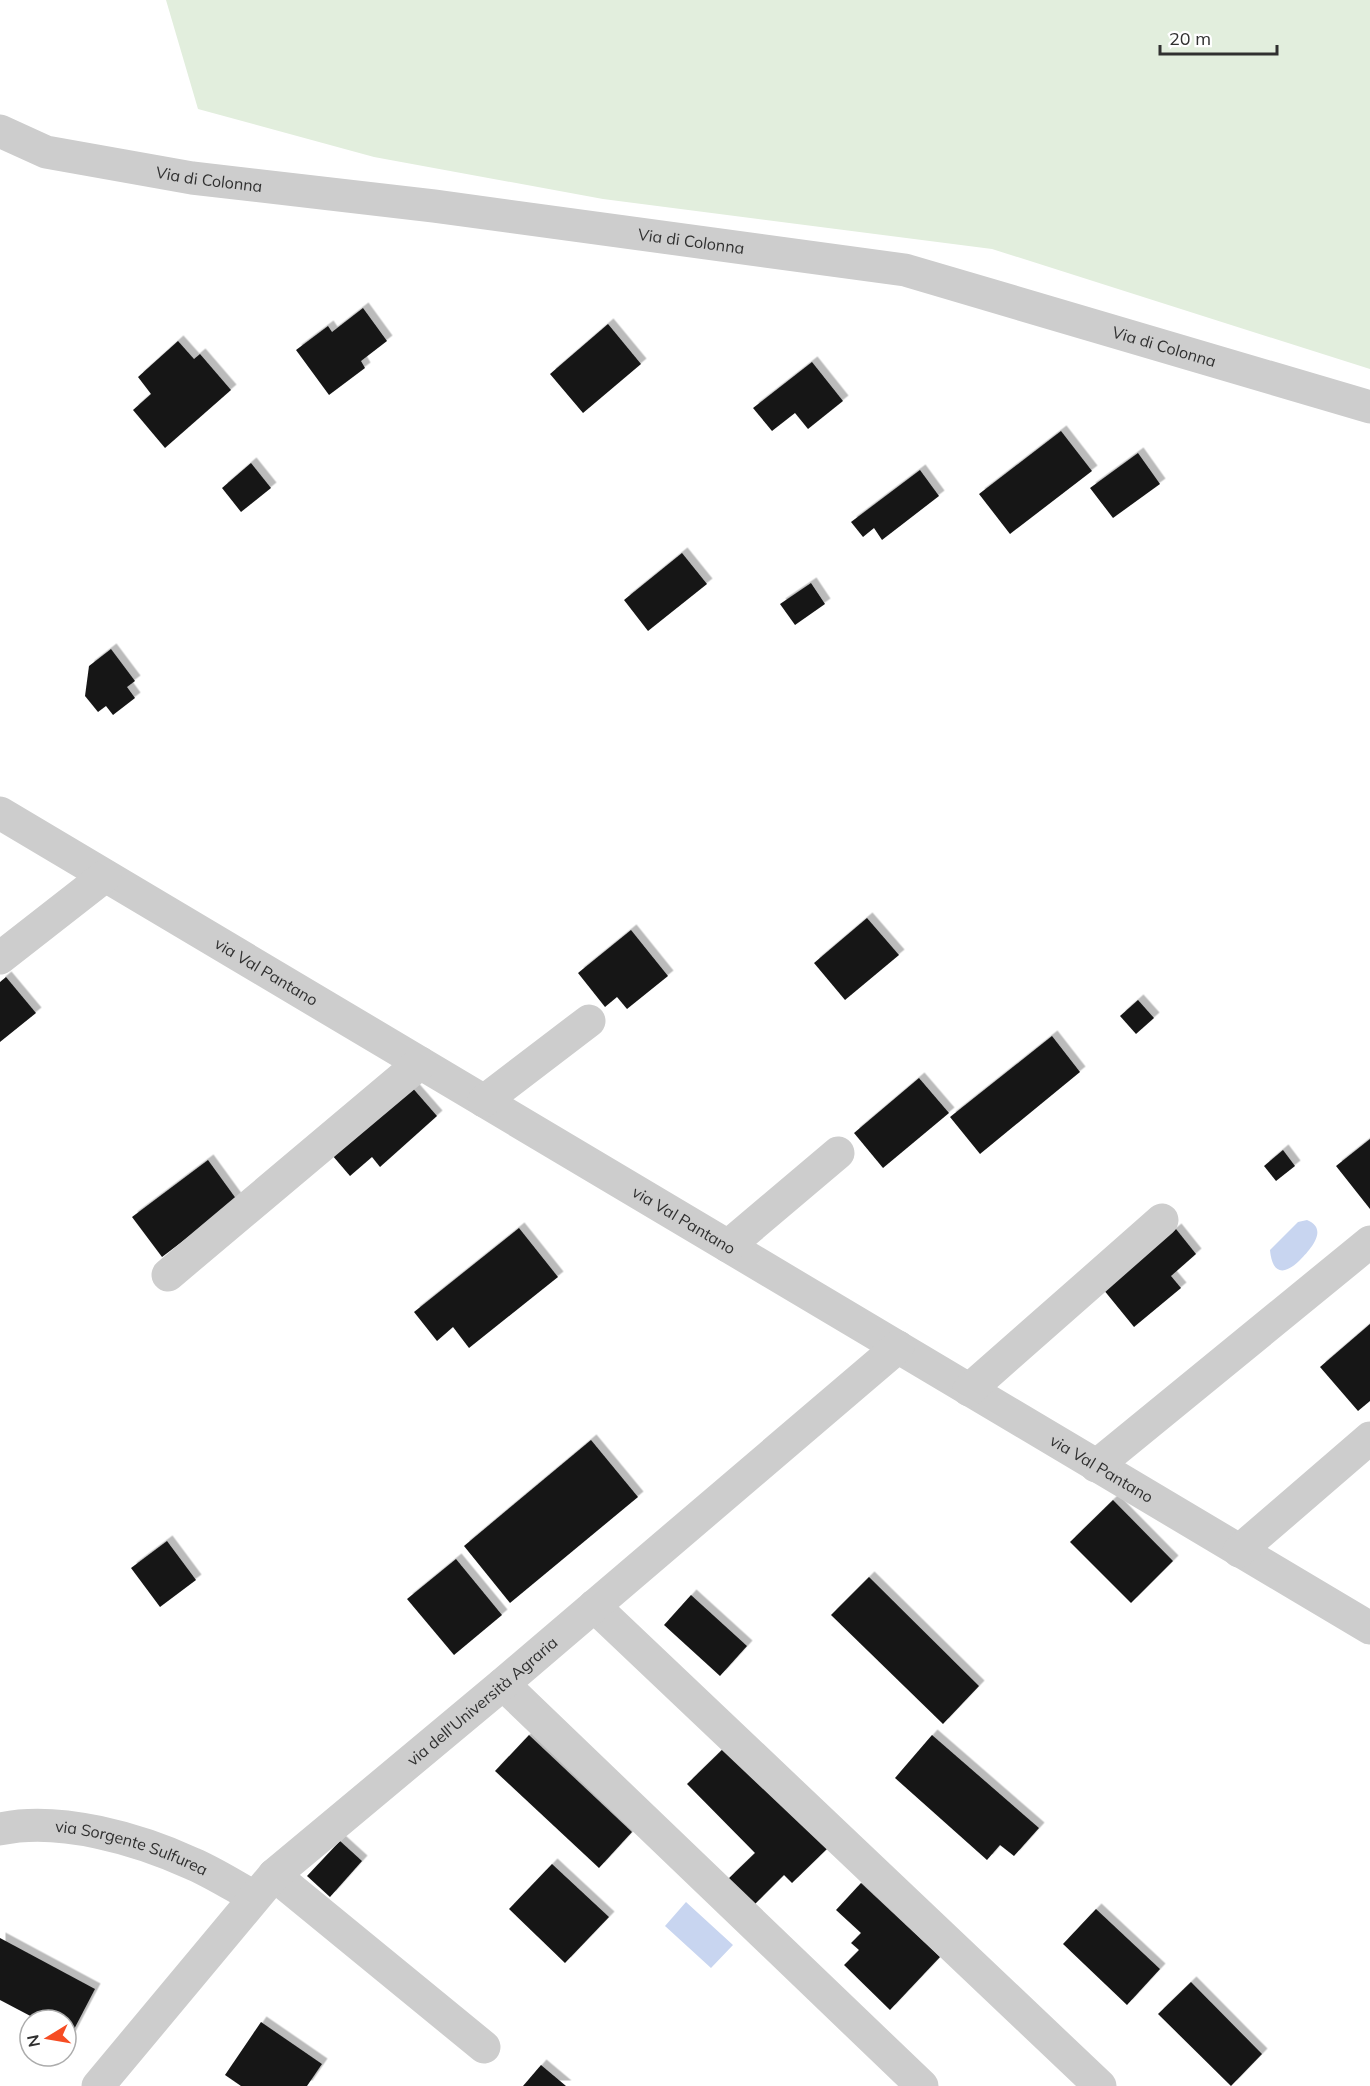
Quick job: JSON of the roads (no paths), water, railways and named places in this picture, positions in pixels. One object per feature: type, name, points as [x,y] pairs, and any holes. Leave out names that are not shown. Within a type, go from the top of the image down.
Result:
[{"type":"street","name":"Via di Colonna","points":[[0,131],[46,152],[192,178],[446,208],[905,270],[1370,407]]},
{"type":"street","name":"via Val Pantano","points":[[0,813],[1370,1628]]},
{"type":"street","points":[[0,958],[105,876]]},
{"type":"street","points":[[484,1101],[589,1022]]},
{"type":"street","points":[[168,1275],[420,1063]]},
{"type":"street","points":[[728,1246],[838,1153]]},
{"type":"street","points":[[969,1390],[1162,1220]]},
{"type":"street","points":[[1096,1466],[1370,1242]]},
{"type":"street","name":"via dell'Università Agraria","points":[[98,2086],[264,1886],[898,1347]]},
{"type":"street","points":[[1239,1551],[1370,1438]]},
{"type":"street","points":[[594,1606],[1100,2086]]},
{"type":"street","points":[[503,1684],[922,2086]]},
{"type":"street","name":"via Sorgente Sulfurea","points":[[0,1829],[41,1826],[76,1829],[165,1852],[196,1865],[264,1886],[484,2047]]},
{"type":"water","points":[[1307,1220],[1317,1229],[1315,1240],[1308,1252],[1293,1266],[1279,1270],[1273,1263],[1270,1250],[1298,1222]]},
{"type":"water","points":[[686,1902],[733,1945],[711,1968],[665,1926]]}]
